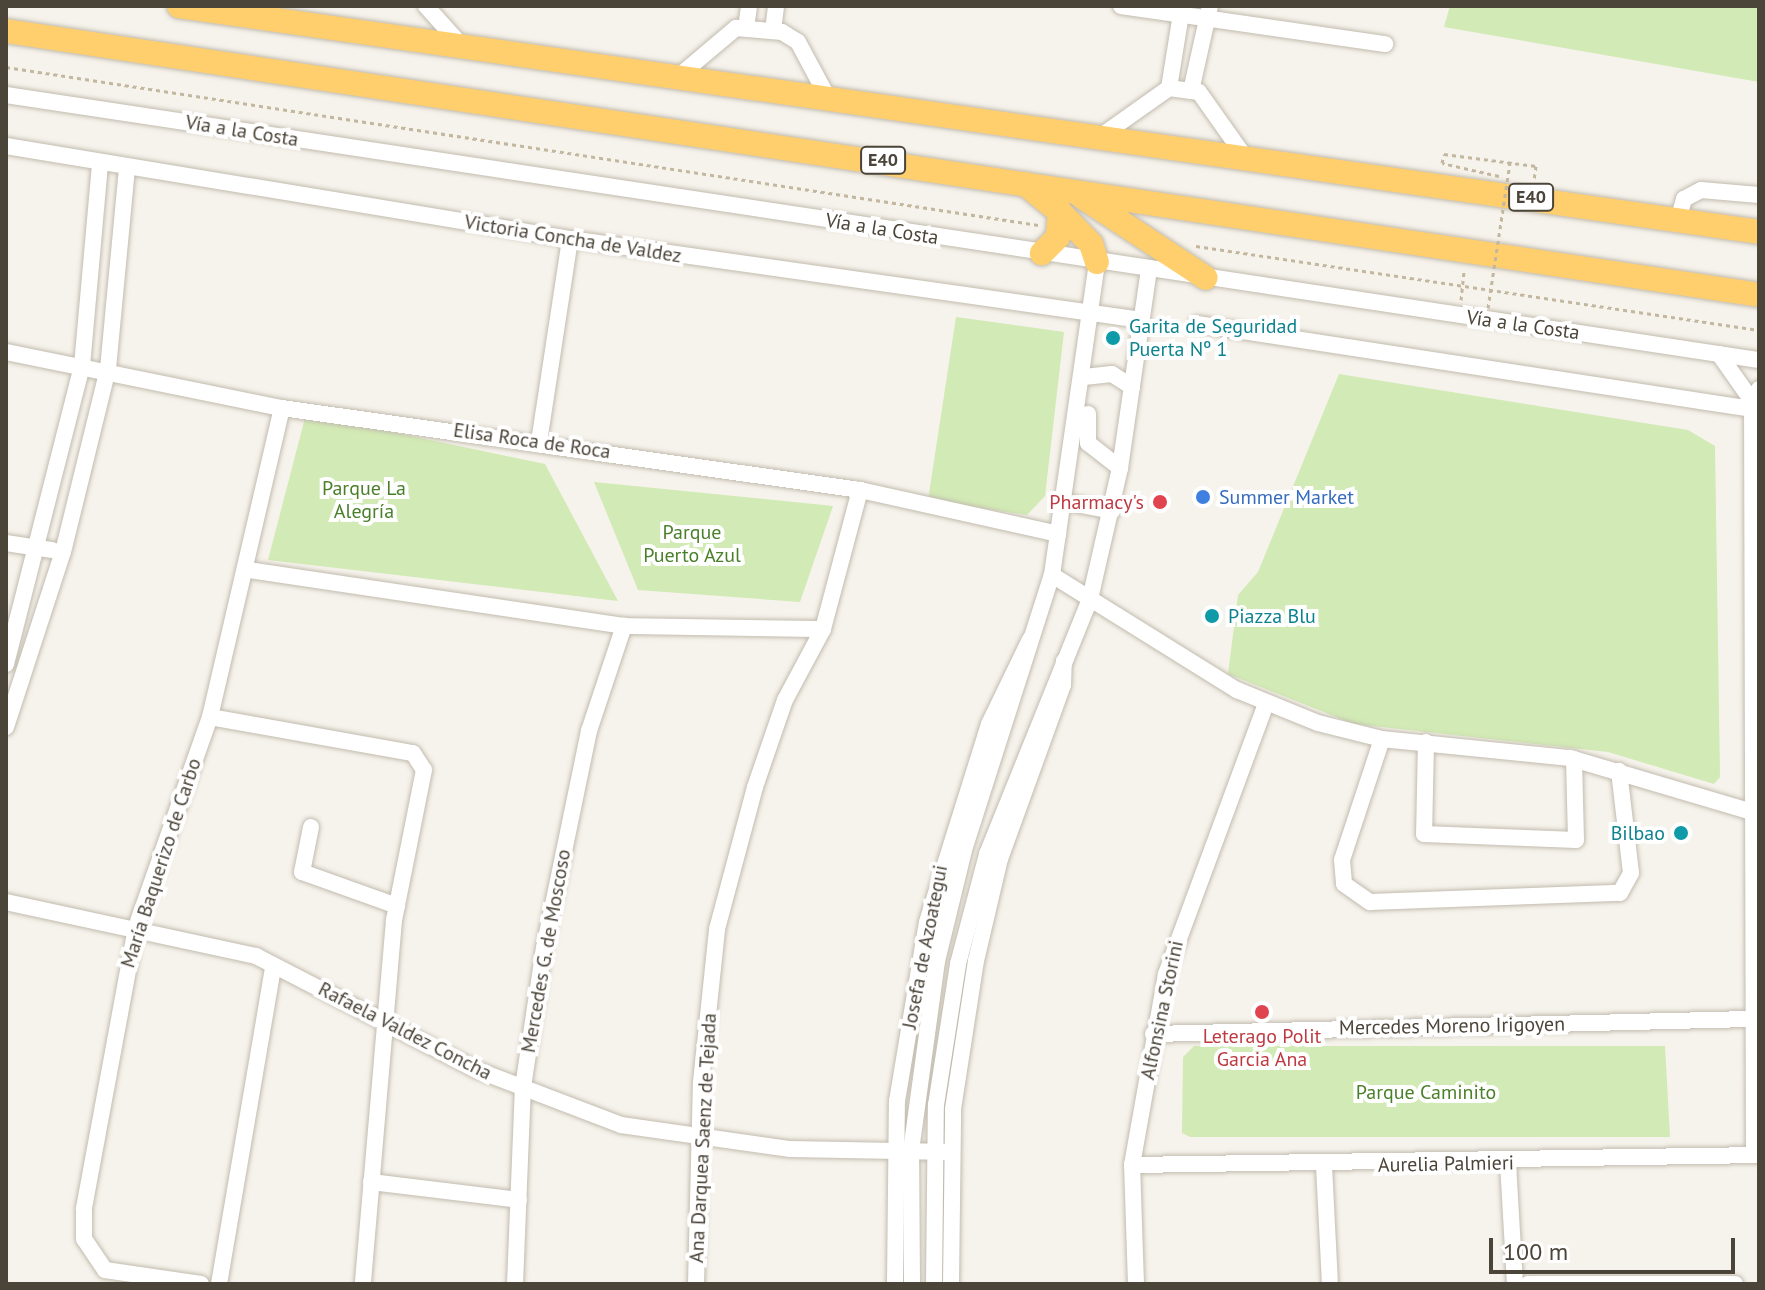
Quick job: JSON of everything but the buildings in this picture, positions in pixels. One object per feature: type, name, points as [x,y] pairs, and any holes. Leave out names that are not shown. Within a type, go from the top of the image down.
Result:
[{"type":"highway","name":"E40","points":[[189,7],[1759,232]]},
{"type":"highway","name":"E40","points":[[6,31],[1023,183],[1063,210]]},
{"type":"highway","points":[[1063,210],[1467,249],[1759,295]]},
{"type":"highway","points":[[1042,253],[1063,210]]},
{"type":"highway","points":[[1063,210],[1091,244],[1097,262]]},
{"type":"highway","points":[[1063,210],[1206,278]]},
{"type":"street","points":[[426,6],[461,45]]},
{"type":"street","points":[[746,28],[749,6]]},
{"type":"street","points":[[773,31],[776,6]]},
{"type":"street","points":[[1121,6],[1181,14],[1208,12],[1385,44]]},
{"type":"street","points":[[1191,91],[1208,12]]},
{"type":"street","points":[[1169,88],[1181,14]]},
{"type":"street","points":[[679,76],[728,33],[746,28],[773,31],[798,42],[828,98]]},
{"type":"street","points":[[1097,139],[1169,88],[1199,92],[1245,157]]},
{"type":"street","name":"Vía a la Costa","points":[[6,95],[1759,360]]},
{"type":"street","name":"Victoria Concha de Valdez","points":[[6,146],[127,169],[570,239],[1141,320]]},
{"type":"street","points":[[6,664],[41,547],[82,366],[100,164]]},
{"type":"street","points":[[7,722],[63,552],[108,369],[127,169]]},
{"type":"street","points":[[1678,220],[1684,199],[1701,190],[1759,195]]},
{"type":"street","points":[[539,442],[570,239]]},
{"type":"street","name":"Josefa de Azoategui","points":[[912,1284],[911,1151],[949,909],[1052,575],[1094,314],[1097,262]]},
{"type":"street","name":"Josefa de Azoategui","points":[[934,1284],[933,1151],[970,914],[1064,654],[1090,599],[1120,468],[1149,270]]},
{"type":"street","points":[[1197,324],[1754,400]]},
{"type":"street","name":"Elisa Roca de Roca","points":[[6,352],[108,369],[282,408],[539,442],[860,490],[1058,534]]},
{"type":"street","points":[[1719,354],[1754,400],[1756,813],[1751,1019],[1756,1155]]},
{"type":"street","points":[[1120,468],[1088,443],[1090,399],[1084,381],[1112,374],[1132,387]]},
{"type":"street","name":"María Baquerizo de Carbo","points":[[201,1284],[105,1270],[84,1239],[95,1120],[136,927],[210,717],[249,570],[282,408]]},
{"type":"street","name":"Ana Darquea Saenz de Tejada","points":[[696,1284],[701,1139],[717,929],[780,715],[823,629],[860,490]]},
{"type":"street","points":[[1065,502],[1112,511]]},
{"type":"street","points":[[6,543],[63,552]]},
{"type":"street","points":[[249,570],[624,626],[823,629]]},
{"type":"street","points":[[1052,575],[1266,703],[1382,739],[1574,759],[1756,813]]},
{"type":"street","name":"Mercedes G. de Moscoso","points":[[515,1284],[523,1087],[577,789],[624,626]]},
{"type":"street","name":"Josefa de Azoategui","points":[[895,1284],[893,1150],[914,990],[945,848],[989,724],[1038,628]]},
{"type":"street","name":"Josefa de Azoategui","points":[[951,1284],[951,1152],[976,961],[1000,859],[1063,685],[1064,654]]},
{"type":"street","name":"Alfonsina Storini","points":[[1136,1284],[1132,1165],[1153,1034],[1182,922],[1266,703]]},
{"type":"street","points":[[210,717],[419,760],[424,770],[397,906],[384,1020],[363,1284]]},
{"type":"street","points":[[1382,739],[1342,860],[1344,884],[1370,902],[1620,893],[1631,873],[1619,771]]},
{"type":"street","points":[[1426,742],[1424,834],[1576,840],[1574,759]]},
{"type":"street","points":[[311,827],[302,872],[397,906]]},
{"type":"street","name":"Rafaela Valdez Concha","points":[[6,902],[136,927],[273,967],[523,1087],[621,1125],[701,1139],[951,1152]]},
{"type":"street","points":[[219,1284],[273,967]]},
{"type":"street","name":"Mercedes Moreno Irigoyen","points":[[1153,1034],[1751,1019]]},
{"type":"street","name":"Aurelia Palmieri","points":[[1132,1165],[1324,1166],[1756,1155]]},
{"type":"street","points":[[1508,1163],[1515,1284]]},
{"type":"street","points":[[1324,1166],[1330,1284]]},
{"type":"street","points":[[371,1182],[519,1200]]},
{"type":"street","points":[[1528,1284],[1735,1284]]},
{"type":"path","points":[[6,67],[1063,210]]},
{"type":"path","points":[[1440,173],[1498,180],[1500,170],[1442,163],[1444,154],[1536,166],[1534,184],[1522,182]]},
{"type":"path","points":[[1488,308],[1510,162]]},
{"type":"path","points":[[1186,245],[1759,330]]},
{"type":"path","points":[[1460,304],[1467,249]]},
{"type":"green space","points":[[1450,6],[1759,6],[1759,82],[1444,27]]},
{"type":"green space","points":[[956,317],[1064,332],[1045,496],[1027,515],[928,500]]},
{"type":"green space","points":[[1339,374],[1688,430],[1715,446],[1720,777],[1714,784],[1608,752],[1354,724],[1228,674],[1238,595],[1258,572]]},
{"type":"green space","name":"Parque La Alegría","points":[[306,414],[545,464],[618,601],[268,560]]},
{"type":"green space","name":"Parque Puerto Azul","points":[[594,482],[833,506],[800,602],[638,590]]},
{"type":"green space","name":"Parque Caminito","points":[[1194,1046],[1665,1046],[1670,1137],[1190,1137],[1182,1133],[1183,1057]]},
{"type":"place","name":"Garita de Seguridad Puerta Nº 1","points":[[1113,338]]},
{"type":"place","name":"Summer Market","points":[[1203,497]]},
{"type":"place","name":"Pharmacy's","points":[[1160,502]]},
{"type":"place","name":"Piazza Blu","points":[[1212,616]]},
{"type":"place","name":"Bilbao","points":[[1681,833]]},
{"type":"place","name":"Leterago Polit Garcia Ana","points":[[1262,1012]]}]
